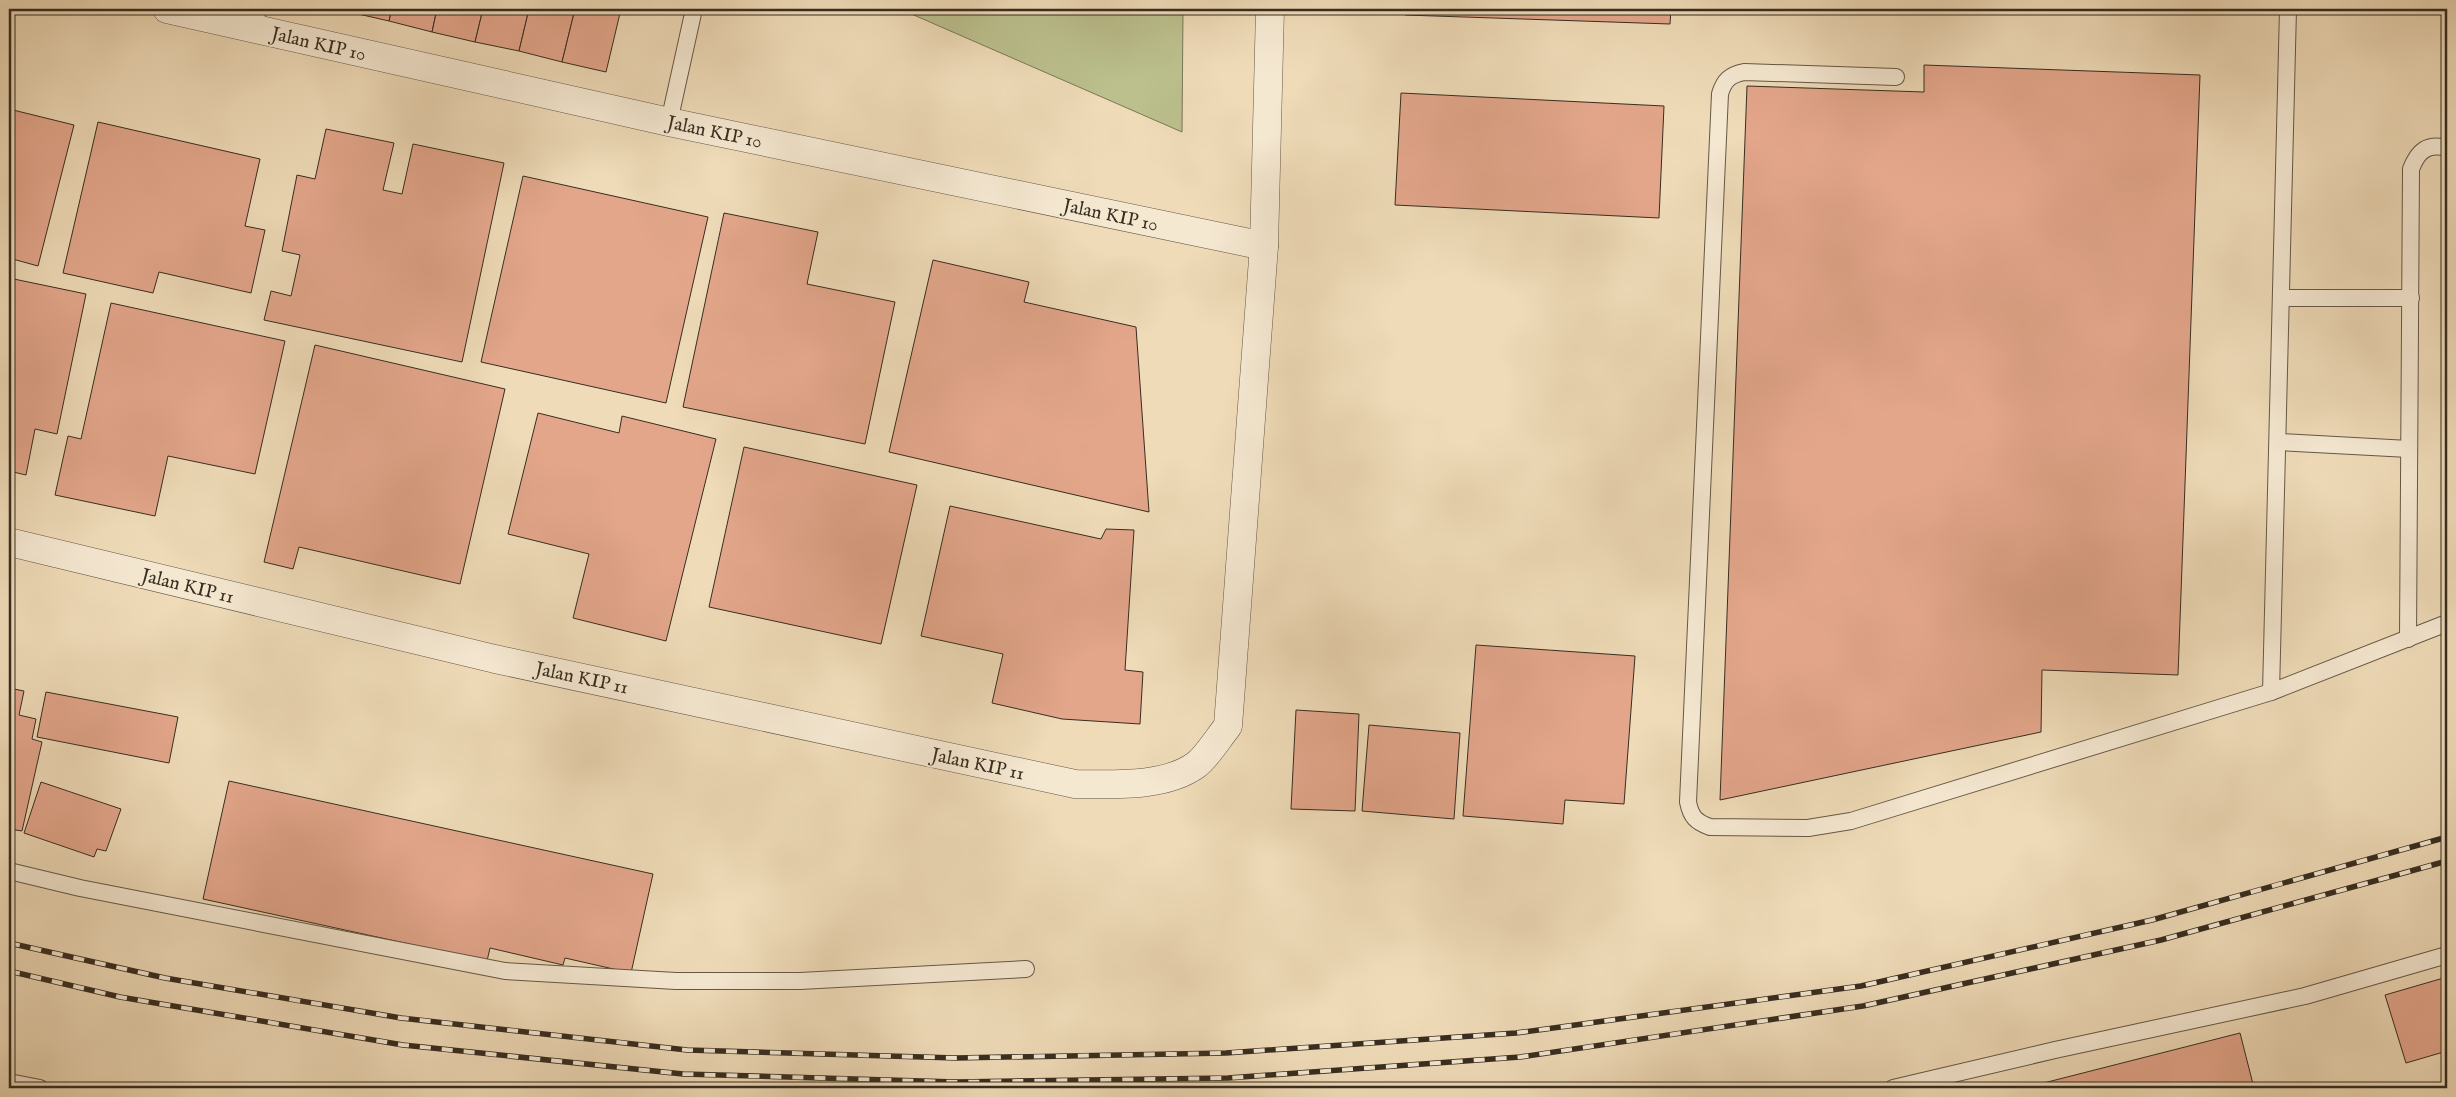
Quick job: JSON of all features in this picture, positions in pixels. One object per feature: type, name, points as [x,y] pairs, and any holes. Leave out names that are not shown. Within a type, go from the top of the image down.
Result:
[{"type":"street","name":"Jalan KIP 10","points":[[167,9],[256,18],[669,122],[1264,246]]},
{"type":"street","name":"Jalan KIP 11","points":[[9,542],[496,659],[1075,784],[1125,784],[1160,780],[1196,765],[1228,726],[1264,246],[1270,9]]},
{"type":"lane","points":[[669,122],[694,9]]},
{"type":"lane","points":[[2272,692],[2288,9]]},
{"type":"lane","points":[[1896,77],[1744,72],[1732,75],[1723,82],[1719,114],[1688,802],[1690,814],[1699,823],[1710,827],[1808,828],[1851,820],[2272,692],[2447,623]]},
{"type":"lane","points":[[2408,639],[2411,169],[2416,156],[2427,148],[2447,148]]},
{"type":"lane","points":[[2282,298],[2411,298]]},
{"type":"lane","points":[[2279,442],[2410,449]]},
{"type":"lane","points":[[9,871],[80,888],[505,971],[676,981],[800,981],[1026,969]]},
{"type":"lane","points":[[1894,1088],[2055,1050],[2305,996],[2447,955]]},
{"type":"lane","points":[[9,1082],[40,1088]]},
{"type":"green space","points":[[900,9],[1183,9],[1182,132]]},
{"type":"building","points":[[346,9],[392,9],[389,21],[345,11]]},
{"type":"building","points":[[392,9],[437,9],[432,32],[389,21]]},
{"type":"building","points":[[437,9],[483,9],[475,42],[432,32]]},
{"type":"building","points":[[483,9],[529,9],[519,51],[475,42]]},
{"type":"building","points":[[529,9],[575,9],[562,62],[519,51]]},
{"type":"building","points":[[575,9],[621,9],[606,72],[562,62]]},
{"type":"building","points":[[1405,9],[1671,9],[1670,24],[1405,15]]},
{"type":"building","points":[[1924,65],[2200,75],[2178,675],[2042,670],[2041,732],[1720,800],[1747,86],[1924,92]]},
{"type":"building","points":[[1401,93],[1664,106],[1659,218],[1395,205]]},
{"type":"building","points":[[9,109],[74,125],[38,266],[9,258]]},
{"type":"building","points":[[98,122],[260,159],[245,226],[265,230],[251,293],[159,272],[153,293],[63,273]]},
{"type":"building","points":[[326,129],[394,143],[383,190],[402,194],[413,144],[504,163],[462,362],[264,320],[271,291],[291,296],[300,255],[282,251],[297,175],[315,179]]},
{"type":"building","points":[[523,176],[708,217],[666,403],[481,362]]},
{"type":"building","points":[[724,213],[818,232],[807,284],[895,302],[865,444],[683,407]]},
{"type":"building","points":[[933,260],[1029,282],[1024,302],[1136,327],[1149,512],[889,452]]},
{"type":"building","points":[[9,278],[86,294],[57,434],[35,429],[26,475],[9,471]]},
{"type":"building","points":[[111,303],[285,341],[255,474],[168,456],[155,516],[55,495],[68,436],[81,439]]},
{"type":"building","points":[[315,345],[505,389],[460,584],[299,547],[293,569],[264,562]]},
{"type":"building","points":[[538,413],[619,433],[622,416],[716,439],[666,641],[573,618],[589,554],[508,534]]},
{"type":"building","points":[[744,447],[917,485],[881,644],[709,607]]},
{"type":"building","points":[[950,506],[1101,539],[1106,529],[1134,530],[1125,670],[1143,672],[1140,724],[1062,719],[992,703],[1003,654],[921,636]]},
{"type":"building","points":[[1476,645],[1635,656],[1624,804],[1565,800],[1563,824],[1463,816]]},
{"type":"building","points":[[9,688],[24,691],[19,715],[36,719],[32,739],[42,742],[22,831],[9,829]]},
{"type":"building","points":[[46,692],[178,717],[169,763],[37,737]]},
{"type":"building","points":[[1296,710],[1359,714],[1355,811],[1291,809]]},
{"type":"building","points":[[1369,725],[1460,733],[1454,819],[1362,811]]},
{"type":"building","points":[[229,781],[653,874],[631,973],[565,958],[563,965],[490,948],[487,961],[203,899]]},
{"type":"building","points":[[41,782],[121,809],[106,851],[97,849],[94,857],[24,833]]},
{"type":"building","points":[[2447,977],[2447,1051],[2406,1063],[2385,995]]},
{"type":"building","points":[[2240,1033],[2254,1088],[2024,1088]]},
{"type":"railway","points":[[9,943],[165,978],[401,1018],[687,1050],[956,1058],[1226,1053],[1516,1033],[1861,986],[2152,920],[2447,837]]},
{"type":"railway","points":[[9,971],[120,997],[403,1045],[683,1074],[956,1082],[1228,1078],[1520,1057],[1863,1006],[2161,940],[2447,861]]}]
